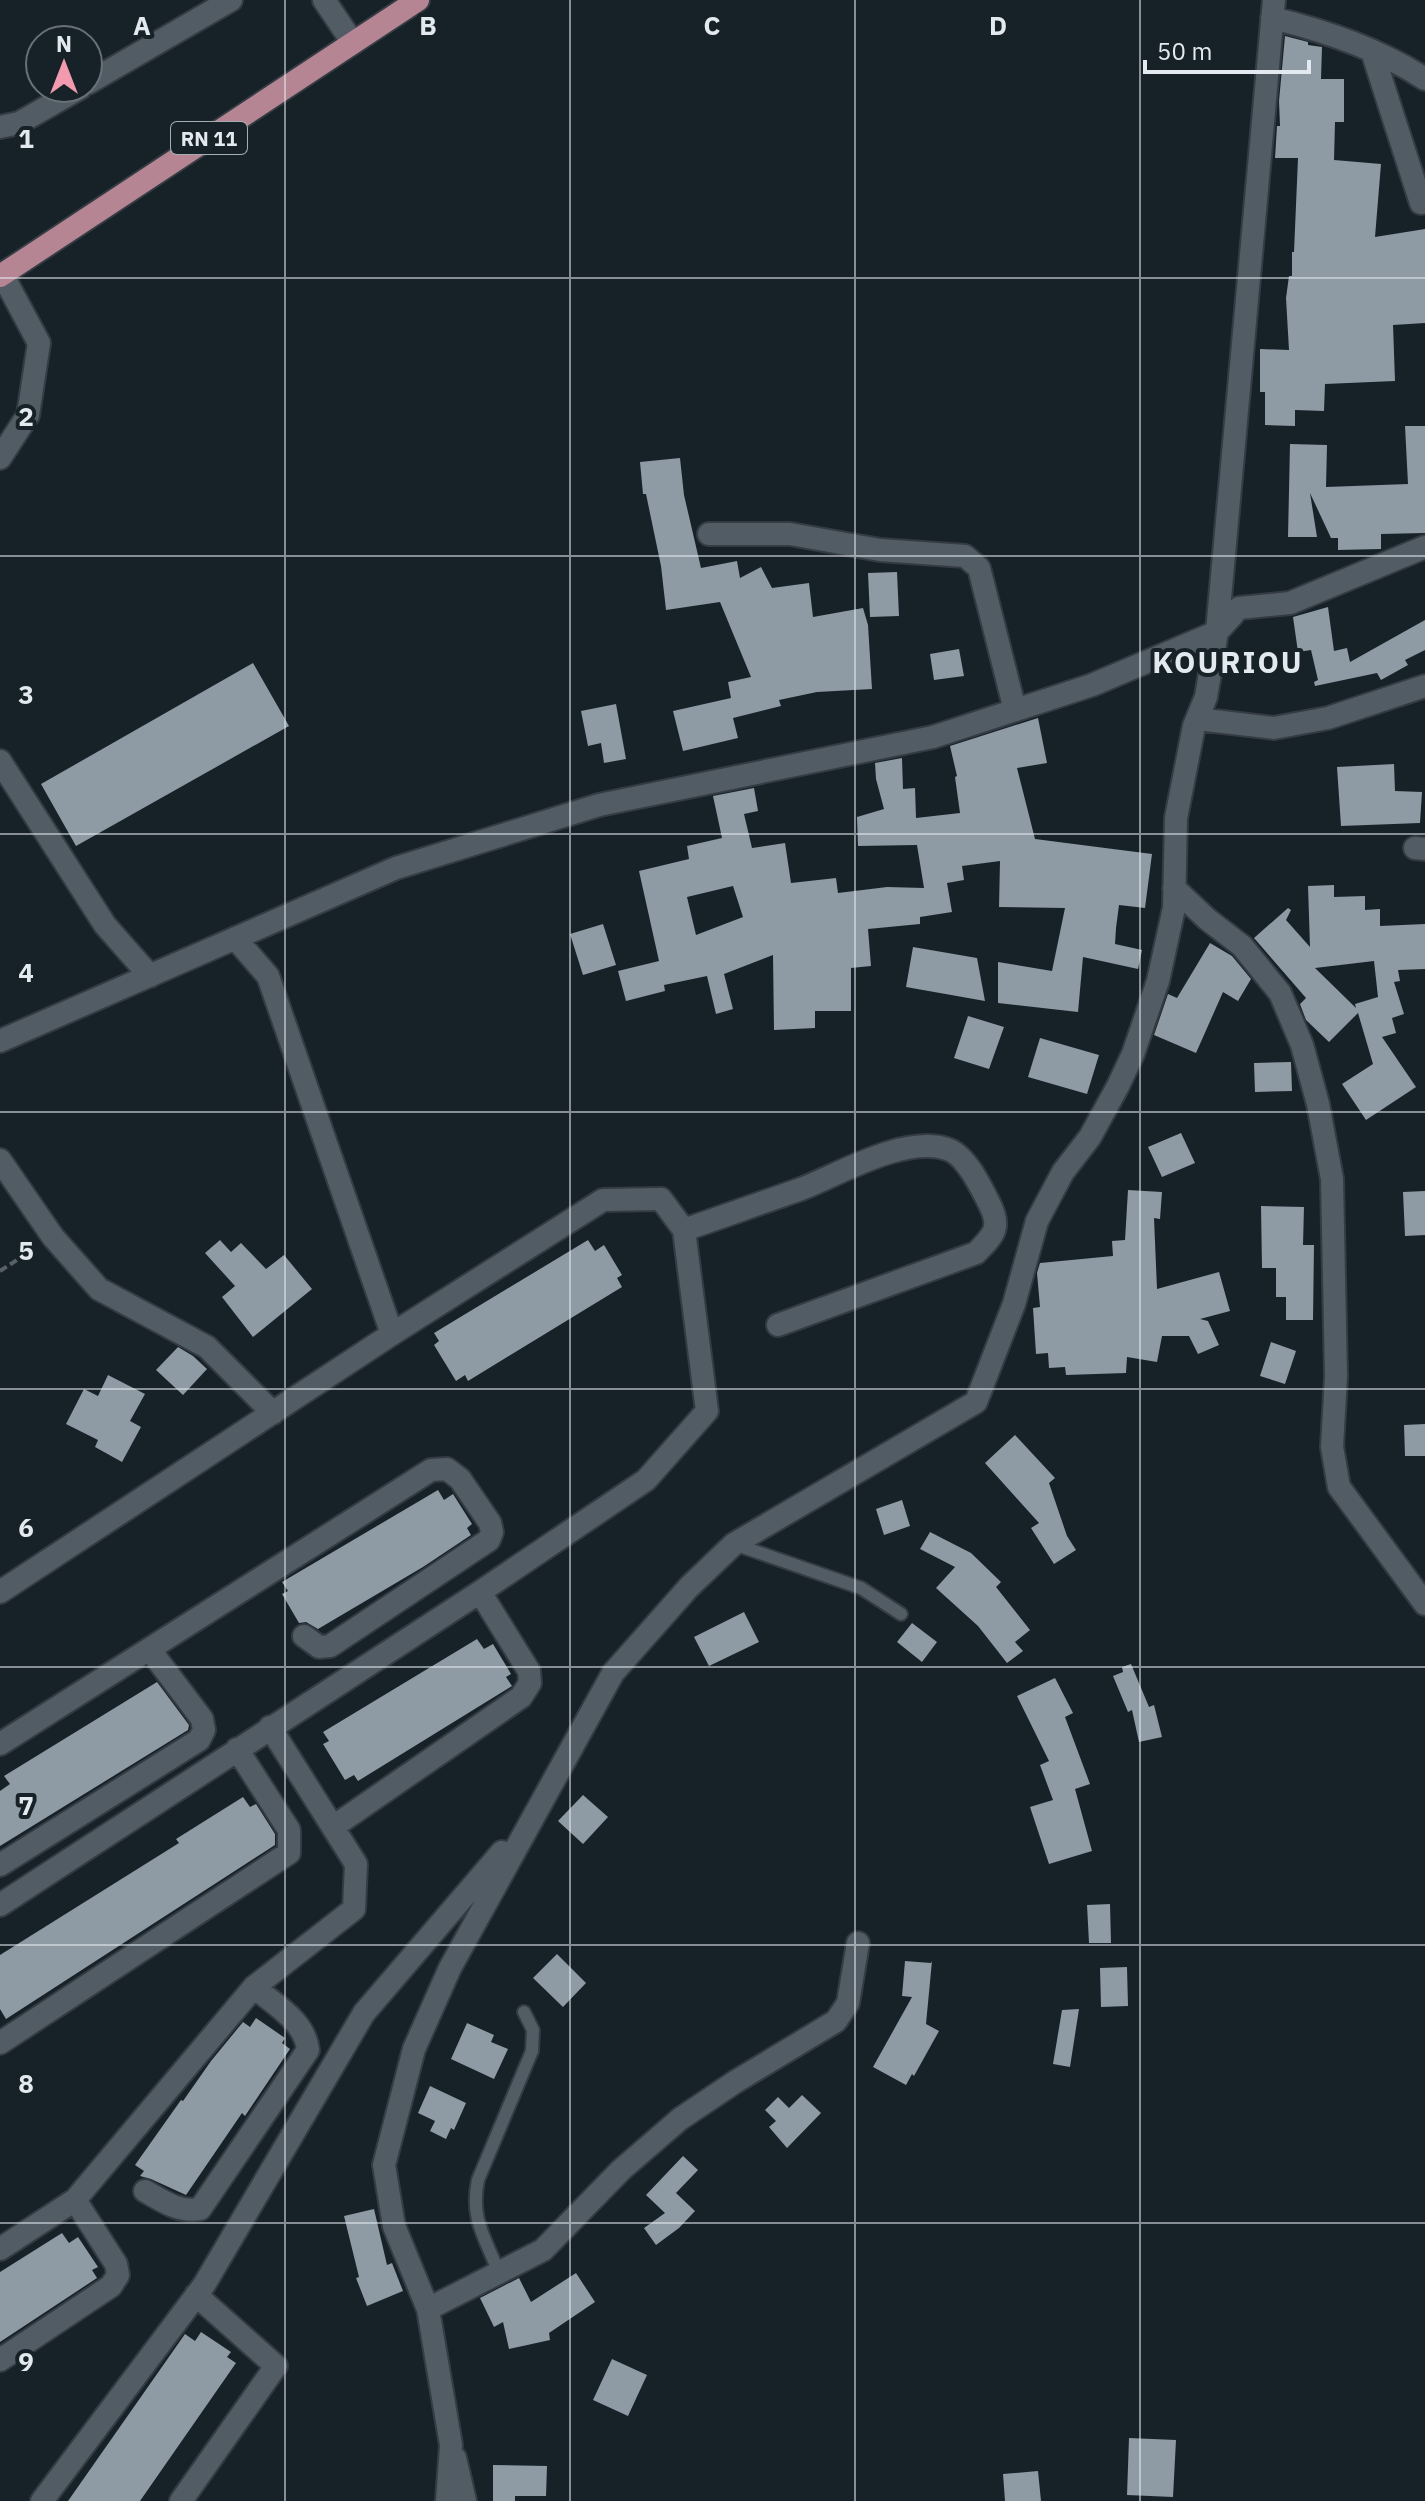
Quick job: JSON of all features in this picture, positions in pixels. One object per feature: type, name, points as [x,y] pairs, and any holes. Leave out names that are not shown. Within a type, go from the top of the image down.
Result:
[{"type":"main road","name":"RN 11","points":[[1,275],[418,0]]},
{"type":"street","points":[[104,74],[231,0]]},
{"type":"street","points":[[324,0],[353,43]]},
{"type":"street","points":[[465,2501],[461,2474],[451,2445],[428,2309],[394,2226],[384,2165],[414,2049],[450,1968],[613,1673],[689,1587],[734,1544],[976,1402],[1014,1304],[1037,1221],[1063,1172],[1090,1137],[1133,1054],[1158,981],[1170,931],[1176,818],[1197,719],[1206,697],[1217,632],[1273,9],[1393,59],[1425,79]]},
{"type":"street","points":[[1372,51],[1421,203]]},
{"type":"street","points":[[0,127],[19,123],[52,104]]},
{"type":"street","points":[[0,458],[28,415],[39,343],[1,275]]},
{"type":"street","points":[[709,534],[790,534],[880,550],[965,556],[979,568],[1015,710]]},
{"type":"street","points":[[0,1041],[396,868],[599,805],[933,737],[1092,685],[1217,632],[1239,608],[1290,603],[1425,547]]},
{"type":"street","points":[[1197,719],[1274,728],[1328,718],[1425,686]]},
{"type":"street","points":[[0,761],[105,925],[150,976]]},
{"type":"street","points":[[1174,888],[1242,946],[1271,981],[1280,993],[1302,1045],[1318,1104],[1332,1179],[1336,1376],[1332,1447],[1339,1487],[1425,1604]]},
{"type":"street","points":[[235,938],[268,976],[392,1334]]},
{"type":"street","points":[[684,1230],[804,1188],[873,1157],[924,1146],[950,1149],[971,1169],[996,1216],[994,1235],[976,1253],[778,1325]]},
{"type":"street","points":[[0,1160],[53,1237],[99,1289],[207,1347],[273,1413]]},
{"type":"street","points":[[0,1592],[392,1334],[603,1200],[661,1199],[684,1230],[707,1411],[646,1480],[0,1905]]},
{"type":"street","points":[[0,1744],[431,1470],[447,1469],[460,1479],[490,1523],[492,1532],[489,1540],[330,1646],[319,1647],[304,1636]]},
{"type":"street","points":[[333,1827],[521,1697],[530,1683],[529,1671],[480,1592]]},
{"type":"street","points":[[0,1865],[199,1740],[204,1730],[202,1719],[150,1650]]},
{"type":"street","points":[[0,2249],[75,2200],[254,1987],[354,1909],[356,1864],[270,1727]]},
{"type":"street","points":[[0,2043],[289,1853],[289,1830],[237,1749]]},
{"type":"street","points":[[42,2501],[196,2295],[364,2013],[531,1817]]},
{"type":"street","points":[[428,2309],[543,2250],[621,2170],[680,2119],[836,2021],[848,2003],[858,1943]]},
{"type":"street","points":[[145,2191],[179,2209],[200,2209],[308,2050],[307,2036],[300,2027],[254,1987]]},
{"type":"street","points":[[0,2360],[111,2286],[118,2275],[116,2264],[75,2200]]},
{"type":"street","points":[[181,2501],[276,2366],[196,2295]]},
{"type":"street","points":[[447,2501],[451,2445]]},
{"type":"lane","points":[[734,1544],[861,1588],[901,1614]]},
{"type":"lane","points":[[499,2273],[475,2213],[474,2201],[478,2180],[532,2051],[533,2030],[524,2012]]},
{"type":"path","points":[[0,1271],[53,1237]]},
{"type":"building","points":[[1285,36],[1322,47],[1321,79],[1344,79],[1344,122],[1335,122],[1334,160],[1381,164],[1375,237],[1425,229],[1425,323],[1393,325],[1395,381],[1325,384],[1324,411],[1295,410],[1295,426],[1265,425],[1265,392],[1260,392],[1260,349],[1289,350],[1286,298],[1289,276],[1292,276],[1298,158],[1275,158]]},
{"type":"building","points":[[1405,426],[1425,426],[1425,533],[1381,534],[1381,549],[1338,550],[1338,538],[1331,538],[1310,493],[1317,537],[1288,537],[1290,444],[1327,445],[1326,487],[1408,484]]},
{"type":"building","points":[[680,458],[684,495],[701,568],[737,561],[740,578],[761,567],[772,588],[809,583],[813,617],[863,608],[868,625],[872,689],[817,692],[779,700],[781,706],[733,718],[738,738],[683,751],[673,711],[731,698],[728,682],[751,677],[720,602],[666,610],[661,566],[646,494],[643,494],[640,462]]},
{"type":"building","points":[[897,572],[899,616],[870,617],[868,573]]},
{"type":"building","points":[[1328,607],[1334,651],[1347,648],[1350,662],[1425,620],[1425,650],[1405,660],[1408,665],[1381,680],[1377,673],[1315,686],[1314,682],[1318,680],[1311,650],[1298,652],[1293,617]]},
{"type":"building","points":[[959,649],[964,676],[934,680],[930,654]]},
{"type":"building","points":[[253,663],[289,726],[76,846],[41,784]]},
{"type":"building","points":[[616,704],[626,759],[604,763],[601,743],[588,746],[581,711]]},
{"type":"building","points":[[1038,718],[1047,763],[1017,768],[1035,839],[1152,854],[1145,908],[1119,905],[1116,928],[1115,944],[1142,950],[1138,969],[1083,957],[1078,1012],[998,1003],[998,962],[1052,971],[1065,908],[999,907],[1000,861],[962,866],[964,880],[947,883],[952,912],[920,917],[920,924],[868,929],[871,966],[851,968],[851,1011],[815,1011],[815,1028],[774,1030],[773,955],[724,974],[733,1009],[716,1014],[707,976],[664,985],[665,991],[626,1001],[618,971],[659,961],[639,871],[689,859],[687,846],[722,838],[713,796],[754,788],[758,811],[744,814],[752,848],[785,843],[791,883],[836,878],[838,893],[887,887],[924,888],[917,845],[858,846],[857,817],[884,809],[875,763],[902,758],[903,789],[915,788],[916,818],[960,813],[957,776],[950,746]],"holes":[[[733,886],[743,917],[696,935],[687,897]]]},
{"type":"building","points":[[1394,764],[1395,791],[1422,792],[1420,823],[1341,826],[1337,767]]},
{"type":"building","points":[[1334,885],[1334,897],[1365,896],[1365,910],[1380,909],[1380,926],[1425,924],[1425,969],[1398,970],[1400,981],[1394,982],[1404,1014],[1392,1018],[1396,1033],[1382,1037],[1416,1087],[1366,1120],[1342,1084],[1373,1064],[1358,1013],[1329,1042],[1306,1020],[1300,1004],[1306,998],[1254,938],[1288,908],[1291,910],[1286,920],[1310,947],[1308,886]],"holes":[[[1374,961],[1378,997],[1355,1004],[1356,1008],[1315,968]]]},
{"type":"building","points":[[603,924],[616,965],[583,975],[570,934]]},
{"type":"building","points":[[1210,943],[1232,956],[1251,979],[1238,1001],[1223,992],[1196,1053],[1154,1035],[1168,994],[1177,998]]},
{"type":"building","points":[[913,947],[977,958],[985,1001],[906,987]]},
{"type":"building","points":[[968,1016],[1004,1027],[989,1069],[954,1058]]},
{"type":"building","points":[[1040,1038],[1099,1055],[1087,1094],[1028,1077]]},
{"type":"building","points":[[1291,1062],[1292,1091],[1255,1092],[1254,1063]]},
{"type":"building","points":[[1181,1133],[1195,1163],[1162,1177],[1148,1147]]},
{"type":"building","points":[[1128,1190],[1162,1192],[1160,1219],[1154,1218],[1157,1289],[1219,1272],[1230,1311],[1200,1319],[1208,1321],[1219,1345],[1198,1354],[1189,1336],[1162,1336],[1157,1362],[1127,1357],[1126,1373],[1066,1375],[1065,1367],[1049,1368],[1048,1353],[1036,1354],[1033,1308],[1040,1307],[1037,1273],[1040,1263],[1113,1256],[1112,1241],[1125,1240]]},
{"type":"building","points":[[1425,1191],[1425,1235],[1405,1236],[1403,1192]]},
{"type":"building","points":[[1261,1206],[1304,1207],[1303,1245],[1314,1245],[1313,1320],[1286,1320],[1286,1297],[1276,1297],[1276,1268],[1262,1268]]},
{"type":"building","points":[[220,1240],[231,1252],[241,1243],[266,1269],[284,1255],[312,1289],[253,1337],[222,1297],[235,1286],[205,1253]]},
{"type":"building","points":[[588,1240],[595,1251],[604,1245],[622,1275],[617,1278],[622,1287],[468,1381],[465,1375],[456,1381],[434,1345],[439,1341],[434,1333]]},
{"type":"building","points":[[1271,1342],[1296,1351],[1285,1384],[1260,1376]]},
{"type":"building","points":[[178,1347],[207,1369],[183,1395],[156,1370]]},
{"type":"building","points":[[108,1375],[145,1394],[130,1421],[141,1427],[122,1462],[95,1447],[98,1440],[66,1424],[84,1389],[98,1396]]},
{"type":"building","points":[[1425,1424],[1425,1456],[1405,1456],[1404,1425]]},
{"type":"building","points":[[1015,1435],[1055,1478],[1049,1483],[1067,1536],[1076,1550],[1054,1564],[1031,1528],[1039,1523],[985,1463]]},
{"type":"building","points":[[438,1490],[444,1500],[453,1494],[472,1524],[467,1528],[471,1535],[318,1629],[306,1622],[299,1623],[282,1594],[288,1591],[282,1582]]},
{"type":"building","points":[[902,1500],[910,1526],[884,1535],[876,1509]]},
{"type":"building","points":[[930,1532],[971,1553],[1001,1582],[996,1587],[1030,1630],[1015,1642],[1023,1651],[1007,1663],[978,1626],[936,1588],[955,1567],[920,1549]]},
{"type":"building","points":[[744,1612],[759,1642],[709,1666],[694,1637]]},
{"type":"building","points":[[912,1623],[937,1642],[922,1662],[897,1642]]},
{"type":"building","points":[[477,1639],[484,1649],[493,1644],[511,1674],[506,1677],[512,1686],[358,1781],[354,1775],[345,1780],[323,1744],[329,1741],[323,1732]]},
{"type":"building","points":[[1131,1664],[1149,1707],[1154,1705],[1162,1737],[1139,1742],[1132,1710],[1128,1712],[1113,1676],[1123,1672],[1122,1667]]},
{"type":"building","points":[[1055,1678],[1073,1713],[1065,1717],[1090,1784],[1075,1789],[1092,1851],[1049,1864],[1030,1807],[1053,1800],[1040,1765],[1049,1761],[1017,1696]]},
{"type":"building","points":[[157,1682],[189,1725],[188,1730],[0,1846],[0,1791],[10,1784],[4,1776]]},
{"type":"building","points":[[583,1795],[608,1817],[583,1844],[558,1821]]},
{"type":"building","points":[[243,1797],[250,1807],[256,1804],[275,1834],[275,1845],[6,2019],[0,2009],[0,1955],[179,1843],[176,1839]]},
{"type":"building","points":[[1110,1904],[1111,1943],[1089,1943],[1087,1905]]},
{"type":"building","points":[[557,1954],[586,1983],[563,2007],[533,1978]]},
{"type":"building","points":[[905,1961],[932,1961],[926,2024],[939,2031],[906,2085],[873,2067],[912,1997],[902,1996]]},
{"type":"building","points":[[1127,1967],[1128,2006],[1101,2007],[1100,1968]]},
{"type":"building","points":[[1079,2009],[1070,2067],[1053,2064],[1062,2010]]},
{"type":"building","points":[[256,2018],[285,2038],[282,2043],[290,2049],[245,2116],[242,2113],[186,2195],[140,2176],[144,2171],[135,2165],[181,2100],[243,2022],[250,2027]]},
{"type":"building","points":[[467,2023],[494,2035],[491,2042],[508,2049],[494,2079],[451,2059]]},
{"type":"building","points":[[430,2086],[466,2103],[454,2130],[451,2128],[446,2139],[430,2131],[435,2121],[418,2113]]},
{"type":"building","points":[[802,2095],[821,2113],[787,2148],[769,2127],[776,2121],[765,2110],[778,2097],[789,2108]]},
{"type":"building","points":[[683,2156],[698,2170],[676,2193],[695,2211],[656,2245],[644,2228],[665,2213],[646,2195]]},
{"type":"building","points":[[374,2209],[387,2265],[392,2263],[403,2291],[367,2306],[356,2278],[359,2277],[344,2216]]},
{"type":"building","points":[[62,2233],[69,2243],[78,2237],[98,2267],[92,2270],[97,2278],[0,2342],[0,2272]]},
{"type":"building","points":[[576,2273],[595,2302],[549,2333],[550,2340],[509,2349],[503,2322],[494,2327],[480,2298],[519,2278],[531,2302]]},
{"type":"building","points":[[201,2332],[231,2352],[227,2357],[236,2363],[140,2501],[68,2501],[185,2334],[195,2341]]},
{"type":"building","points":[[612,2359],[647,2375],[628,2416],[593,2400]]},
{"type":"building","points":[[1129,2438],[1176,2440],[1173,2497],[1127,2495]]},
{"type":"building","points":[[493,2465],[547,2466],[546,2496],[515,2496],[515,2501],[493,2501]]},
{"type":"building","points":[[1038,2471],[1041,2501],[1005,2501],[1003,2474]]},
{"type":"district","name":"KOURIOU","points":[[1228,661]]}]
